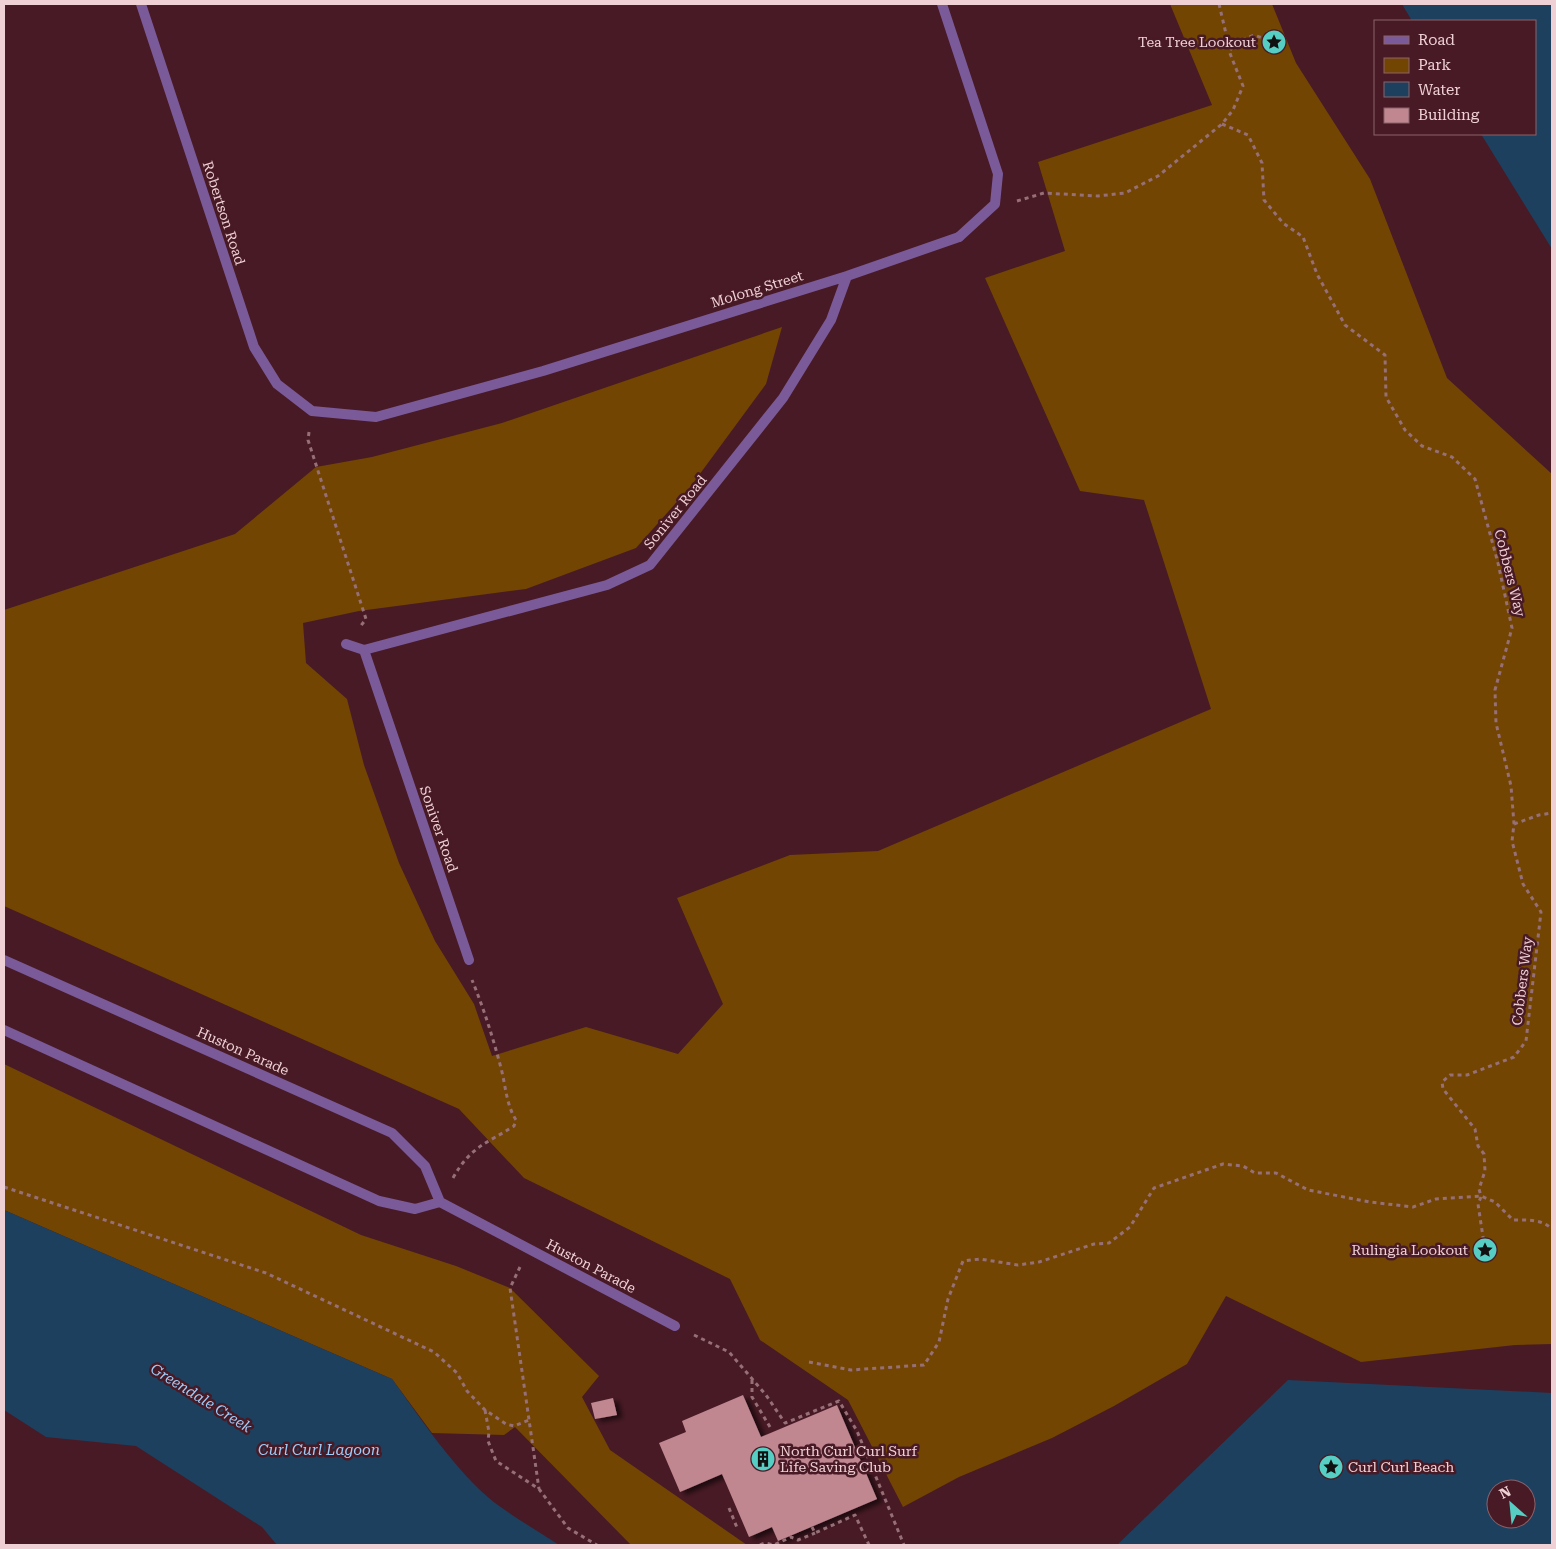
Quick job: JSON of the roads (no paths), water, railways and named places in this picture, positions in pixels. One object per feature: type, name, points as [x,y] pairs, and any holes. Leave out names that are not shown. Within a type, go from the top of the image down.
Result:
[{"type":"street","name":"Robertson Road","points":[[141,4],[254,347],[277,384],[312,411]]},
{"type":"street","name":"Molong Street","points":[[312,411],[376,417],[543,371],[847,276],[959,237],[995,204],[998,174],[942,4]]},
{"type":"street","name":"Soniver Road","points":[[470,960],[364,650],[599,587],[650,565],[783,398],[830,320],[847,276]]},
{"type":"street","points":[[346,644],[364,650]]},
{"type":"street","name":"Huston Parade","points":[[4,960],[392,1133],[425,1166],[440,1202],[675,1326]]},
{"type":"street","points":[[4,1030],[379,1201],[415,1209],[440,1202]]},
{"type":"water","points":[[1402,4],[1552,4],[1552,249],[1482,135],[1536,135],[1536,20],[1411,20]]},
{"type":"water","name":"Curl Curl Lagoon","points":[[4,1210],[392,1379],[453,1461],[480,1490],[503,1509],[559,1545],[277,1545],[262,1527],[136,1446],[46,1437],[4,1410]]},
{"type":"water","name":"Curl Curl Beach","points":[[1288,1380],[1552,1393],[1552,1545],[1117,1545]]},
{"type":"place","name":"Tea Tree Lookout","points":[[1274,42]]},
{"type":"place","name":"Rulingia Lookout","points":[[1485,1250]]},
{"type":"place","name":"North Curl Curl Surf Life Saving Club","points":[[763,1459]]},
{"type":"place","name":"Curl Curl Beach","points":[[1331,1467]]},
{"type":"water label","name":"Greendale Creek","points":[[201,1398]]}]
